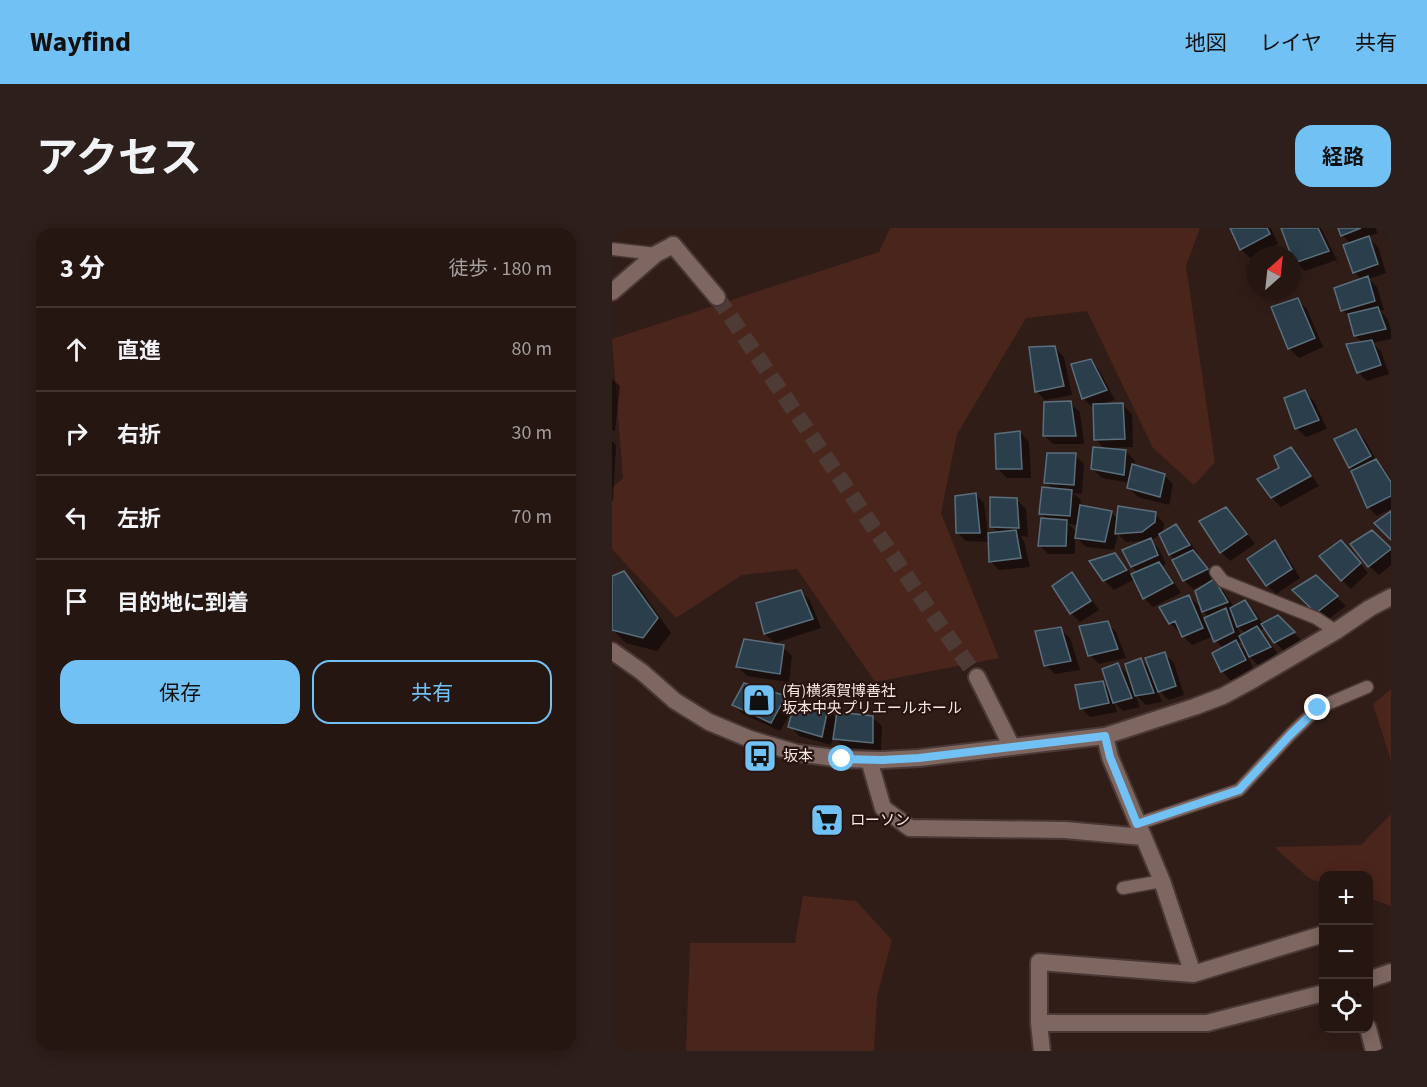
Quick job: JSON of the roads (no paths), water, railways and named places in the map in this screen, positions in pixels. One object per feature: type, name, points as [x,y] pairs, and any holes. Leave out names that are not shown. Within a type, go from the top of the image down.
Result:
[{"type":"street","points":[[612,292],[656,254],[673,245],[717,297]]},
{"type":"street","points":[[612,651],[642,672],[675,701],[709,722],[740,735],[797,753],[842,759],[919,758],[1105,736],[1194,707],[1223,696],[1249,682],[1391,597]]},
{"type":"street","points":[[977,677],[1012,747]]},
{"type":"street","points":[[1105,736],[1110,757],[1162,881],[1193,974]]},
{"type":"street","points":[[869,760],[883,808],[910,828],[1140,831]]},
{"type":"street","points":[[1042,1051],[1039,1023],[1039,962],[1193,974],[1319,935]]},
{"type":"street","points":[[1371,979],[1391,972]]},
{"type":"street","points":[[1039,1023],[1207,1023],[1319,994]]},
{"type":"street","points":[[1369,1033],[1374,1051]]},
{"type":"lane","points":[[612,249],[656,254]]},
{"type":"lane","points":[[1216,572],[1223,581],[1316,618],[1336,632]]},
{"type":"lane","points":[[1140,831],[1239,790],[1318,708],[1367,687]]},
{"type":"lane","points":[[1123,888],[1162,881]]},
{"type":"tunnel","points":[[717,297],[977,677]]},
{"type":"place","name":"(有)横須賀博善社 坂本中央プリエールホール","points":[[759,700]]},
{"type":"place","name":"坂本","points":[[760,756]]},
{"type":"place","name":"ローソン","points":[[827,820]]}]
